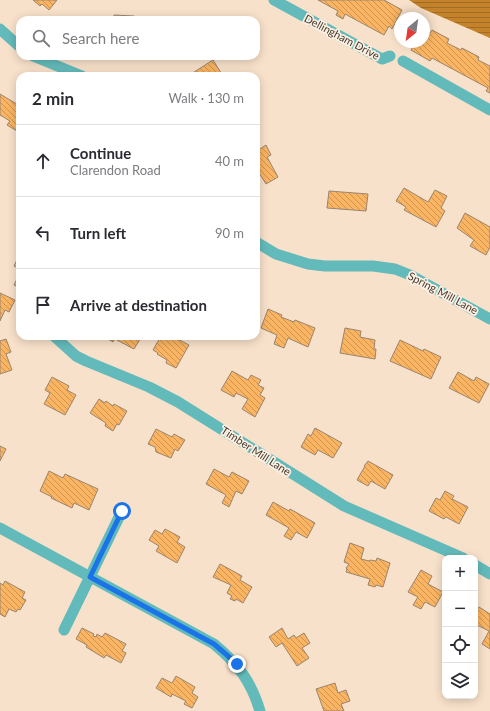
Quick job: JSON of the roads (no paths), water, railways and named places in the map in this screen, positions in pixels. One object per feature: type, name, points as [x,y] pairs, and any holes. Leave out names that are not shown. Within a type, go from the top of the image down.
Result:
[{"type":"street","name":"Dellingham Drive","points":[[274,0],[382,59],[390,56]]},
{"type":"street","points":[[0,29],[16,43]]},
{"type":"street","points":[[43,60],[72,72]]},
{"type":"street","points":[[403,61],[490,110]]},
{"type":"street","name":"Spring Mill Lane","points":[[260,244],[276,254],[308,264],[325,266],[373,266],[395,269],[410,275],[490,318]]},
{"type":"street","name":"Timber Mill Lane","points":[[58,340],[76,356],[149,387],[178,402],[344,506],[456,555]]},
{"type":"street","points":[[64,630],[122,511]]},
{"type":"street","points":[[0,528],[214,644],[228,656],[247,679],[255,695],[260,711]]},
{"type":"street","points":[[478,567],[490,574]]}]
